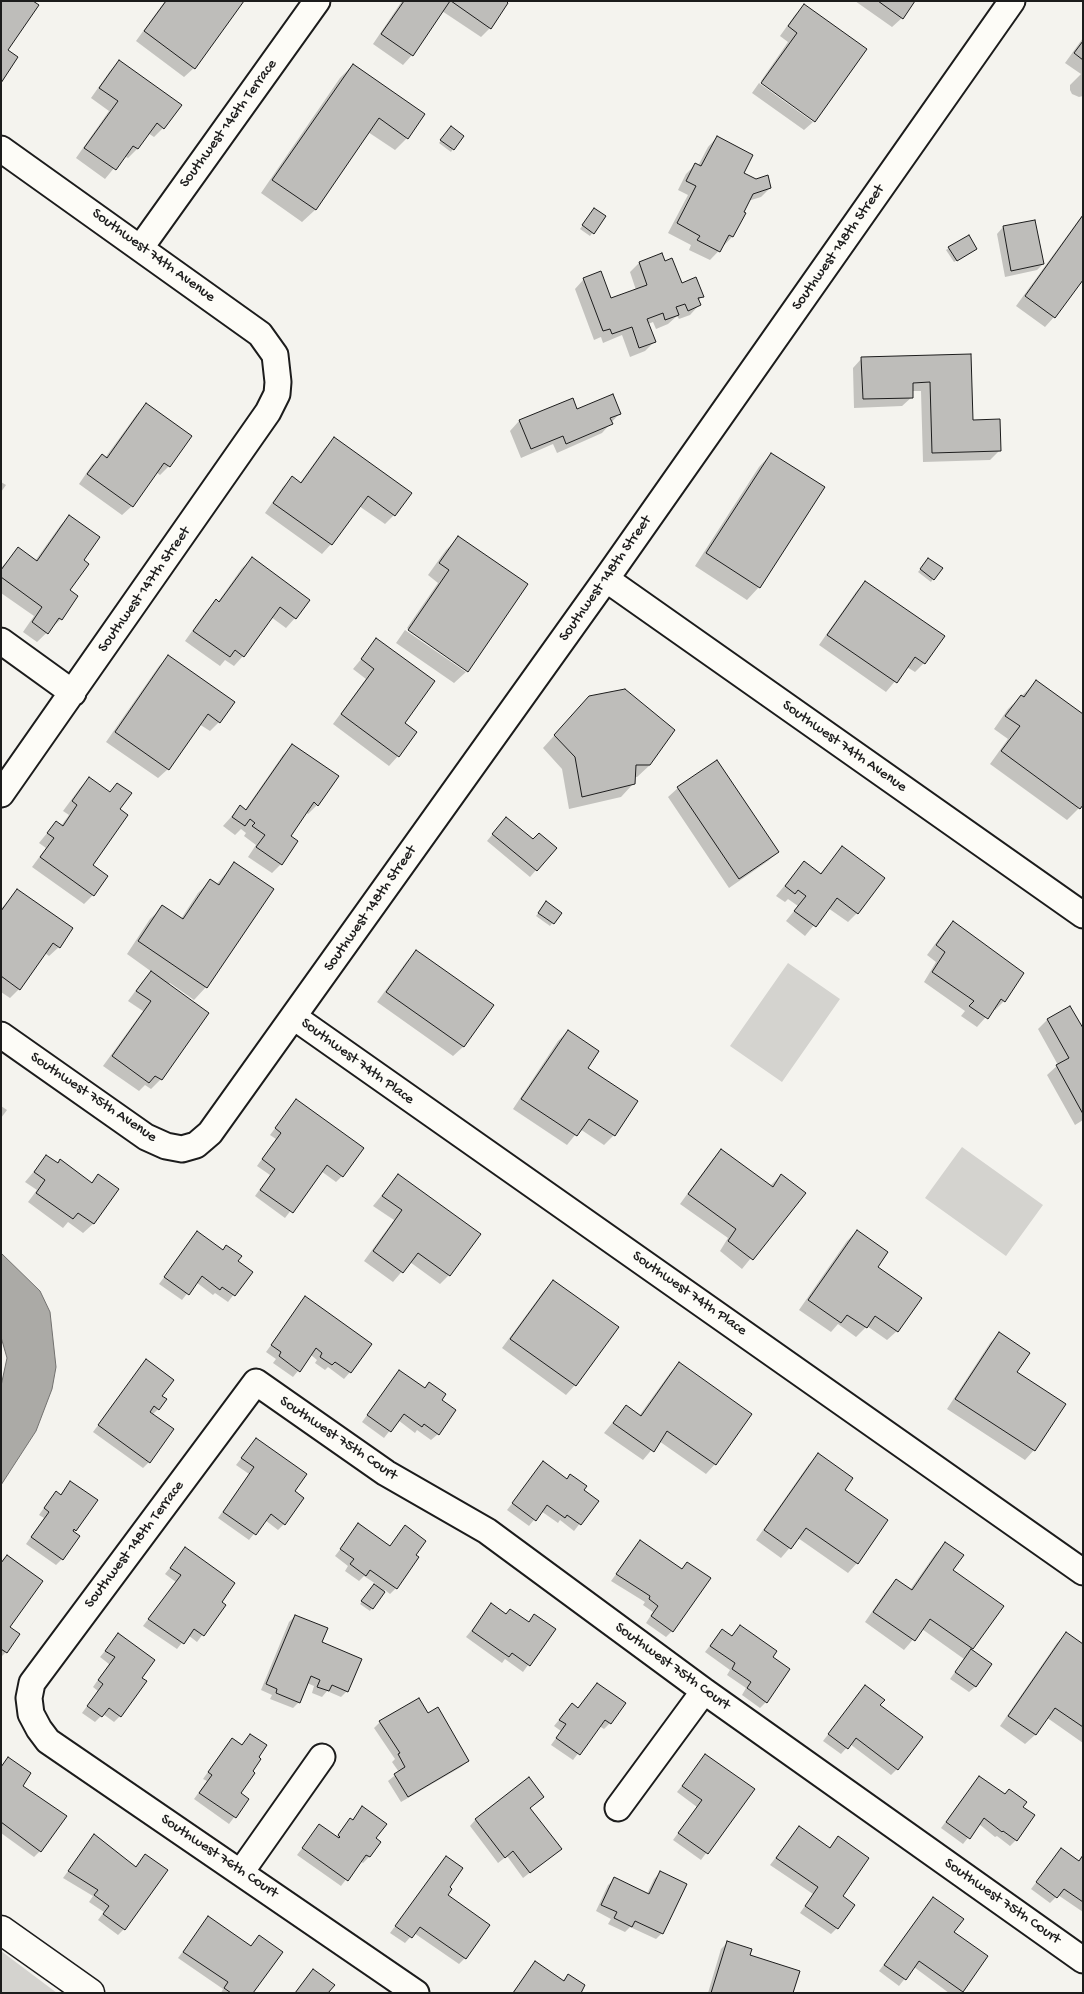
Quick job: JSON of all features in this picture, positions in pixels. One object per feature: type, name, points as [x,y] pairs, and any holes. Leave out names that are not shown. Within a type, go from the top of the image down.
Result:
[{"type":"street","name":"Southwest 146th Terrace","points":[[141,247],[316,1]]},
{"type":"street","name":"Southwest 148th Street","points":[[190,1148],[210,1133],[294,1017],[606,579],[1012,1]]},
{"type":"street","name":"Southwest 74th Avenue","points":[[1,149],[141,247],[260,334],[274,355],[278,382]]},
{"type":"street","name":"Southwest 147th Street","points":[[1,794],[268,412],[277,394],[278,382]]},
{"type":"street","name":"Southwest 74th Avenue","points":[[606,579],[1083,915]]},
{"type":"street","points":[[1,641],[73,693]]},
{"type":"street","name":"Southwest 74th Place","points":[[294,1017],[1083,1572]]},
{"type":"street","name":"Southwest 75th Avenue","points":[[1,1036],[146,1137],[175,1148],[190,1148]]},
{"type":"street","name":"Southwest 75th Court","points":[[256,1382],[372,1464],[487,1531],[704,1691],[1083,1960]]},
{"type":"street","name":"Southwest 148th Terrace","points":[[31,1714],[29,1698],[32,1683],[256,1382]]},
{"type":"street","points":[[618,1808],[704,1691]]},
{"type":"street","name":"Southwest 76th Court","points":[[31,1714],[48,1741],[242,1872],[416,1993]]},
{"type":"street","points":[[242,1872],[322,1756]]},
{"type":"street","points":[[1,1930],[90,1993]]},
{"type":"shaded area","points":[[788,963],[840,999],[782,1082],[730,1046]]},
{"type":"shaded area","points":[[962,1147],[1043,1205],[1006,1256],[925,1198]]},
{"type":"shaded area","points":[[1,1253],[40,1291],[50,1312],[56,1367],[52,1389],[36,1431],[1,1485],[1,1386],[7,1358],[1,1337]]},
{"type":"shaded area","points":[[1,1951],[57,1993],[1,1993]]},
{"type":"building","points":[[1,1],[33,1],[39,5],[8,50],[18,57],[1,83]]},
{"type":"building","points":[[166,1],[244,1],[195,69],[144,31]]},
{"type":"building","points":[[404,1],[450,1],[413,56],[381,34]]},
{"type":"building","points":[[451,1],[506,1],[508,3],[491,29]]},
{"type":"building","points":[[878,1],[915,1],[903,19]]},
{"type":"building","points":[[804,4],[867,49],[815,122],[761,83],[797,33],[788,26]]},
{"type":"building","points":[[1083,41],[1083,60],[1074,53]]},
{"type":"building","points":[[119,60],[182,105],[164,129],[157,123],[138,149],[133,146],[116,170],[84,148],[118,101],[99,88]]},
{"type":"building","points":[[353,64],[425,114],[408,139],[379,118],[316,210],[272,180]]},
{"type":"building","points":[[451,126],[464,136],[454,150],[440,140]]},
{"type":"building","points":[[717,136],[753,155],[744,173],[756,179],[768,175],[771,188],[753,194],[744,212],[746,213],[733,237],[729,235],[720,252],[697,240],[700,236],[677,223],[696,186],[686,181],[695,163],[701,166]]},
{"type":"building","points":[[594,208],[606,216],[594,234],[582,225]]},
{"type":"building","points":[[1083,215],[1083,280],[1055,318],[1025,296]]},
{"type":"building","points":[[1035,220],[1044,264],[1011,271],[1003,226]]},
{"type":"building","points":[[969,235],[977,249],[957,261],[948,247]]},
{"type":"building","points":[[662,253],[665,261],[672,258],[682,283],[696,277],[704,297],[698,298],[701,305],[688,311],[685,304],[676,307],[679,315],[665,320],[663,313],[647,319],[656,342],[639,348],[632,327],[612,334],[610,329],[603,331],[583,278],[601,271],[611,298],[647,285],[639,262]]},
{"type":"building","points":[[971,354],[973,420],[1000,419],[1001,451],[932,453],[930,382],[913,383],[913,398],[863,399],[861,357]]},
{"type":"building","points":[[613,394],[621,414],[610,418],[613,424],[566,444],[563,436],[531,449],[519,420],[573,398],[577,409]]},
{"type":"building","points":[[146,403],[192,436],[170,467],[164,463],[133,507],[87,474],[102,454],[107,458]]},
{"type":"building","points":[[334,437],[412,493],[395,516],[368,496],[332,545],[273,503],[292,476],[301,483]]},
{"type":"building","points":[[771,453],[825,487],[760,588],[706,553]]},
{"type":"building","points":[[69,515],[100,537],[84,560],[89,564],[70,590],[78,596],[62,620],[59,618],[48,634],[32,622],[42,607],[1,577],[1,570],[18,547],[37,561]]},
{"type":"building","points":[[458,536],[528,584],[468,672],[408,630],[449,570],[439,563]]},
{"type":"building","points":[[252,557],[310,600],[296,619],[280,607],[244,657],[235,650],[230,657],[193,631],[216,599],[219,602]]},
{"type":"building","points":[[928,558],[943,568],[934,580],[920,569]]},
{"type":"building","points":[[865,581],[945,636],[925,664],[915,657],[897,683],[827,635]]},
{"type":"building","points":[[376,638],[435,681],[405,723],[417,732],[399,757],[341,714],[374,669],[361,659]]},
{"type":"building","points":[[168,655],[235,702],[220,723],[208,714],[169,770],[115,732]]},
{"type":"building","points":[[1036,680],[1083,714],[1083,805],[1080,809],[1001,751],[1020,726],[1005,716],[1021,695],[1024,697]]},
{"type":"building","points":[[625,689],[675,730],[650,765],[636,765],[635,784],[582,797],[575,757],[554,735],[589,696]]},
{"type":"building","points":[[292,744],[339,776],[318,806],[314,802],[291,836],[298,841],[282,865],[256,847],[265,835],[252,826],[255,823],[250,819],[245,826],[232,817],[240,805],[246,810]]},
{"type":"building","points":[[717,760],[779,852],[739,879],[677,787]]},
{"type":"building","points":[[89,777],[110,792],[117,783],[132,793],[120,809],[128,815],[93,865],[108,876],[94,896],[40,857],[54,838],[47,833],[56,821],[63,826],[77,805],[72,801]]},
{"type":"building","points":[[506,817],[533,839],[539,833],[557,848],[537,871],[492,834]]},
{"type":"building","points":[[842,846],[885,878],[858,914],[837,898],[816,927],[794,911],[806,896],[798,890],[795,894],[785,886],[804,861],[821,874]]},
{"type":"building","points":[[234,862],[274,889],[207,988],[138,941],[162,905],[183,919],[210,879],[219,885]]},
{"type":"building","points":[[17,889],[73,928],[60,948],[53,943],[20,990],[1,976],[1,911]]},
{"type":"building","points":[[546,901],[562,913],[554,924],[538,913]]},
{"type":"building","points":[[953,921],[1024,973],[1005,1002],[1001,999],[988,1019],[969,1006],[974,1001],[932,972],[945,952],[936,945]]},
{"type":"building","points":[[416,950],[494,1005],[464,1047],[386,992]]},
{"type":"building","points":[[151,971],[209,1013],[162,1080],[155,1076],[149,1083],[112,1056],[151,1001],[136,991]]},
{"type":"building","points":[[1070,1006],[1083,1028],[1083,1114],[1056,1065],[1069,1058],[1047,1019]]},
{"type":"building","points":[[568,1030],[599,1051],[588,1068],[638,1101],[615,1136],[589,1119],[577,1136],[521,1099]]},
{"type":"building","points":[[296,1099],[364,1148],[343,1177],[327,1165],[293,1213],[260,1190],[275,1169],[262,1159],[281,1133],[275,1128]]},
{"type":"building","points":[[721,1149],[773,1187],[781,1174],[806,1193],[753,1260],[728,1241],[736,1229],[688,1194]]},
{"type":"building","points":[[46,1155],[58,1163],[60,1159],[92,1183],[98,1174],[119,1189],[94,1224],[78,1213],[73,1219],[36,1193],[45,1180],[34,1172]]},
{"type":"building","points":[[398,1174],[481,1234],[450,1276],[418,1253],[403,1273],[373,1251],[402,1210],[382,1196]]},
{"type":"building","points":[[857,1230],[888,1252],[878,1267],[922,1298],[898,1332],[875,1316],[867,1328],[847,1315],[841,1323],[808,1300]]},
{"type":"building","points":[[197,1231],[223,1250],[226,1245],[242,1256],[238,1261],[253,1272],[235,1296],[222,1287],[220,1290],[202,1276],[189,1295],[164,1277]]},
{"type":"building","points":[[553,1280],[619,1327],[576,1386],[510,1339]]},
{"type":"building","points":[[305,1296],[372,1344],[351,1373],[335,1362],[332,1365],[320,1357],[322,1353],[316,1348],[300,1372],[279,1356],[281,1352],[271,1345]]},
{"type":"building","points":[[999,1332],[1030,1353],[1017,1372],[1066,1404],[1035,1451],[955,1399]]},
{"type":"building","points":[[146,1359],[174,1380],[162,1396],[167,1399],[159,1410],[154,1406],[150,1412],[174,1429],[150,1463],[98,1425]]},
{"type":"building","points":[[679,1362],[752,1414],[716,1465],[667,1431],[654,1452],[613,1423],[626,1405],[641,1416]]},
{"type":"building","points":[[399,1370],[425,1388],[429,1382],[446,1394],[442,1400],[456,1410],[439,1435],[424,1424],[422,1427],[404,1414],[391,1432],[367,1415]]},
{"type":"building","points":[[256,1438],[307,1474],[295,1491],[304,1498],[285,1525],[271,1514],[256,1535],[223,1512],[254,1467],[241,1458]]},
{"type":"building","points":[[818,1453],[853,1478],[845,1490],[888,1520],[858,1564],[806,1528],[791,1549],[764,1530]]},
{"type":"building","points":[[543,1461],[567,1479],[570,1474],[587,1486],[584,1490],[599,1501],[581,1525],[567,1515],[565,1518],[547,1505],[536,1521],[512,1503]]},
{"type":"building","points":[[70,1481],[98,1500],[76,1531],[74,1529],[73,1531],[80,1536],[63,1560],[31,1537],[49,1512],[44,1508],[56,1491],[61,1495]]},
{"type":"building","points":[[358,1523],[390,1546],[405,1525],[426,1541],[416,1555],[419,1557],[397,1589],[370,1570],[366,1576],[350,1564],[354,1559],[340,1549]]},
{"type":"building","points":[[640,1540],[682,1569],[687,1562],[711,1578],[673,1632],[651,1616],[658,1606],[649,1599],[650,1596],[616,1574]]},
{"type":"building","points":[[945,1542],[964,1555],[953,1570],[1004,1606],[973,1649],[930,1619],[915,1641],[873,1612],[896,1579],[912,1590]]},
{"type":"building","points":[[185,1547],[235,1583],[222,1602],[226,1605],[204,1636],[194,1629],[184,1644],[148,1619],[181,1575],[170,1568]]},
{"type":"building","points":[[7,1555],[43,1581],[10,1627],[20,1634],[7,1653],[1,1649],[1,1563]]},
{"type":"building","points":[[374,1584],[385,1592],[373,1609],[361,1601]]},
{"type":"building","points":[[491,1603],[506,1614],[510,1609],[529,1622],[534,1614],[556,1629],[530,1666],[512,1653],[509,1657],[472,1631]]},
{"type":"building","points":[[295,1615],[328,1628],[322,1642],[362,1659],[348,1692],[332,1685],[329,1691],[317,1687],[320,1680],[311,1676],[300,1703],[276,1693],[277,1689],[266,1684]]},
{"type":"building","points":[[740,1625],[777,1651],[773,1657],[790,1669],[767,1703],[747,1688],[751,1682],[732,1669],[735,1663],[710,1646],[722,1629],[732,1636]]},
{"type":"building","points":[[1066,1632],[1083,1644],[1083,1727],[1055,1708],[1036,1735],[1008,1716]]},
{"type":"building","points":[[118,1633],[155,1660],[142,1678],[147,1681],[121,1717],[109,1708],[102,1717],[87,1706],[103,1684],[98,1680],[115,1657],[105,1651]]},
{"type":"building","points":[[971,1649],[992,1664],[976,1687],[955,1672]]},
{"type":"building","points":[[597,1683],[626,1703],[611,1724],[605,1720],[580,1755],[556,1738],[566,1724],[559,1720],[572,1703],[578,1708]]},
{"type":"building","points":[[865,1685],[885,1700],[880,1705],[923,1737],[898,1770],[856,1738],[848,1749],[828,1734]]},
{"type":"building","points":[[419,1698],[428,1713],[438,1707],[469,1761],[408,1797],[394,1774],[405,1767],[398,1754],[400,1753],[379,1721]]},
{"type":"building","points":[[250,1734],[267,1745],[253,1771],[255,1773],[241,1793],[249,1799],[236,1818],[199,1793],[212,1775],[208,1772],[232,1738],[242,1745]]},
{"type":"building","points":[[705,1754],[755,1789],[708,1854],[678,1833],[702,1800],[682,1786]]},
{"type":"building","points":[[8,1757],[31,1773],[23,1786],[67,1816],[41,1852],[1,1822],[1,1767]]},
{"type":"building","points":[[979,1776],[1005,1794],[1009,1789],[1027,1802],[1023,1807],[1035,1815],[1017,1841],[984,1818],[970,1839],[946,1822]]},
{"type":"building","points":[[529,1777],[544,1797],[530,1808],[562,1849],[530,1873],[513,1851],[505,1858],[475,1819]]},
{"type":"building","points":[[362,1806],[387,1824],[376,1838],[381,1842],[370,1857],[366,1855],[348,1881],[302,1848],[319,1824],[339,1838],[338,1835],[350,1818],[353,1820]]},
{"type":"building","points":[[799,1826],[830,1848],[838,1836],[869,1858],[843,1896],[855,1905],[838,1929],[805,1906],[818,1887],[776,1858]]},
{"type":"building","points":[[94,1834],[136,1867],[145,1854],[168,1870],[125,1930],[103,1914],[109,1906],[94,1895],[98,1890],[68,1871]]},
{"type":"building","points":[[1061,1848],[1079,1861],[1083,1855],[1083,1902],[1064,1889],[1057,1898],[1036,1882]]},
{"type":"building","points":[[446,1856],[463,1868],[450,1887],[452,1889],[448,1895],[490,1925],[466,1959],[420,1927],[412,1938],[395,1926]]},
{"type":"building","points":[[660,1871],[687,1884],[663,1934],[635,1921],[632,1927],[614,1918],[617,1912],[601,1905],[614,1877],[649,1894]]},
{"type":"building","points":[[933,1897],[964,1919],[954,1932],[988,1956],[963,1992],[919,1961],[906,1980],[884,1965]]},
{"type":"building","points":[[208,1916],[251,1946],[259,1935],[283,1952],[253,1993],[231,1993],[224,1988],[228,1982],[183,1952]]},
{"type":"building","points":[[727,1941],[752,1949],[750,1955],[800,1971],[793,1993],[711,1993]]},
{"type":"building","points":[[535,1961],[564,1981],[568,1974],[585,1985],[581,1993],[513,1993]]},
{"type":"building","points":[[313,1969],[335,1985],[328,1993],[295,1993]]}]
